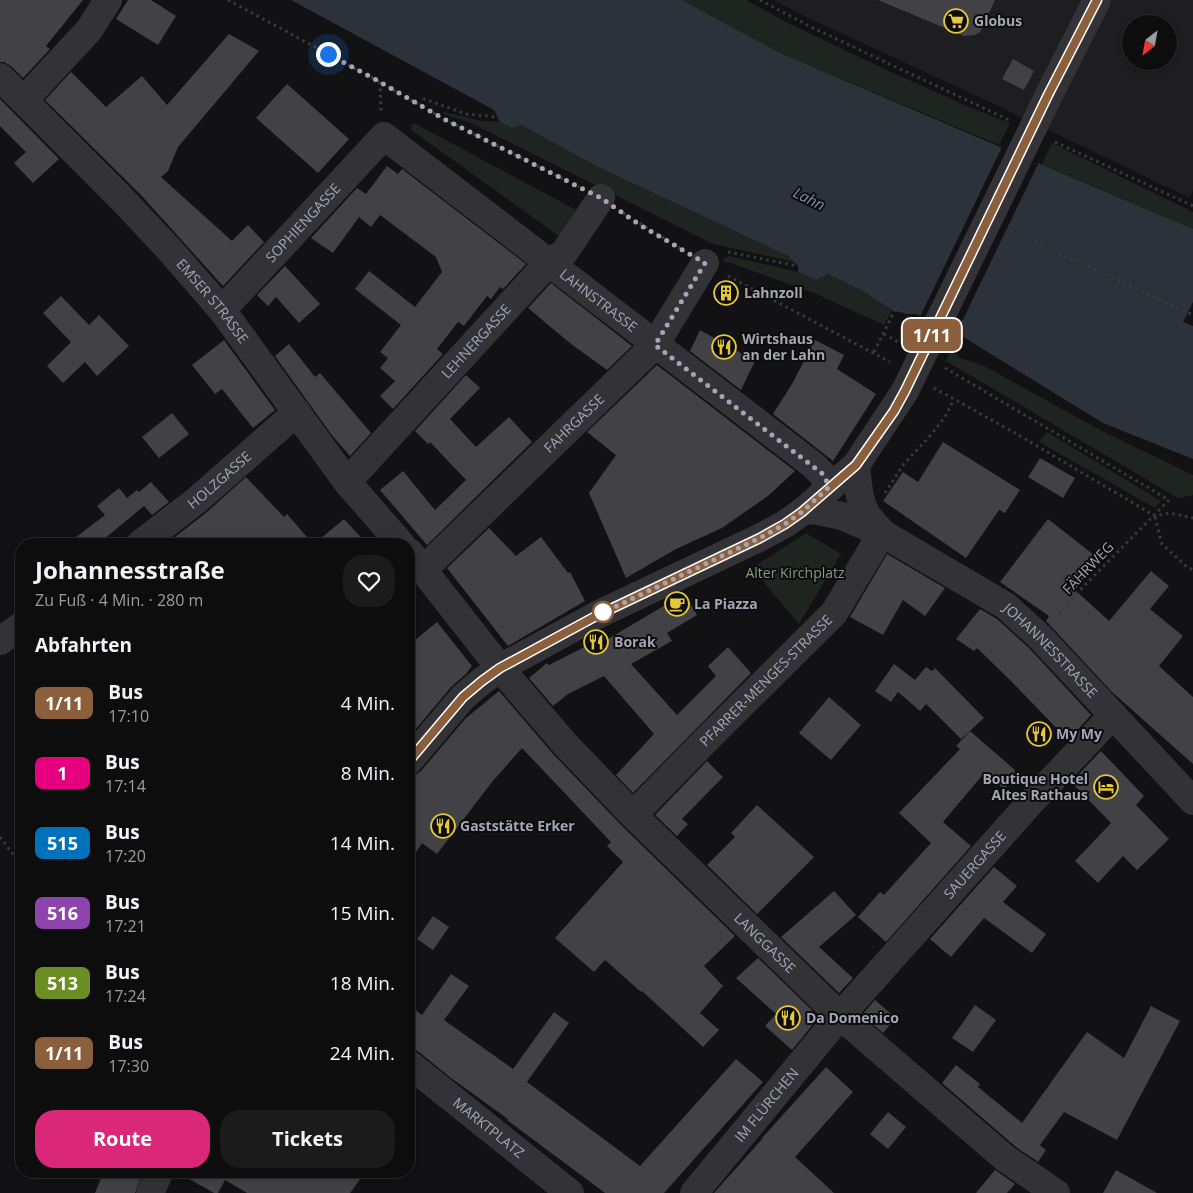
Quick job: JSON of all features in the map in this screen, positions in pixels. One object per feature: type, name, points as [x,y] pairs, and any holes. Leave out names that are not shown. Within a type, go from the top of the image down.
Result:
[{"type":"street","points":[[24,100],[89,30],[108,0]]},
{"type":"street","points":[[415,754],[463,697],[500,668],[598,615],[760,538],[785,524],[802,512],[856,465],[911,381],[1048,95],[1097,0]]},
{"type":"street","name":"EMSER STRASSE","points":[[0,77],[127,204],[222,310],[347,482],[396,538]]},
{"type":"street","name":"SOPHIENGASSE","points":[[222,310],[384,136]]},
{"type":"street","name":"LAHNSTRASSE","points":[[384,136],[813,465],[824,475],[832,502],[852,509]]},
{"type":"street","name":"LEHNERGASSE","points":[[347,482],[548,262],[564,254],[601,198]]},
{"type":"street","name":"FAHRGASSE","points":[[416,561],[655,345],[708,265]]},
{"type":"street","name":"HOLZGASSE","points":[[148,538],[197,500],[297,412]]},
{"type":"street","points":[[852,509],[858,489],[856,465]]},
{"type":"street","name":"JOHANNESSTRASSE","points":[[802,512],[852,509],[882,533],[1006,606],[1040,637],[1193,801]]},
{"type":"street","name":"PFARRER-MENGES-STRASSE","points":[[633,815],[714,731],[834,613],[882,533]]},
{"type":"street","points":[[416,561],[500,668]]},
{"type":"street","points":[[0,641],[15,630]]},
{"type":"street","name":"LANGGASSE","points":[[500,668],[564,744],[633,815],[840,1016],[1006,1159],[1056,1193]]},
{"type":"street","name":"SAUERGASSE","points":[[840,1016],[1030,802],[1114,715]]},
{"type":"street","name":"IM FLÜRCHEN","points":[[694,1193],[840,1016]]},
{"type":"street","name":"MARKTPLATZ","points":[[415,1069],[570,1193]]},
{"type":"street","points":[[150,1193],[157,1178]]},
{"type":"path","points":[[228,0],[421,106],[601,198],[640,225],[708,265],[874,352],[911,381],[954,399],[1155,516],[1170,513],[1193,518]]},
{"type":"path","points":[[760,0],[813,28],[1012,121]]},
{"type":"path","points":[[421,106],[424,100],[466,114],[497,117]]},
{"type":"path","points":[[1048,138],[1193,206]]},
{"type":"path","points":[[1035,242],[1193,314]]},
{"type":"path","points":[[708,265],[720,253],[729,252],[798,266]]},
{"type":"path","points":[[874,352],[896,308]]},
{"type":"path","points":[[884,334],[908,347]]},
{"type":"path","name":"FÄHRWEG","points":[[940,365],[1169,500],[1078,592],[1040,637]]},
{"type":"path","points":[[852,509],[878,499],[886,492],[904,465],[945,417],[954,399]]},
{"type":"path","points":[[1155,516],[1162,544],[1187,567],[1193,570]]},
{"type":"path","points":[[0,837],[15,857]]},
{"type":"shaded area","points":[[774,0],[1193,0],[1193,190],[1190,198],[800,14]]},
{"type":"green space","points":[[682,0],[746,0],[790,24],[891,72],[1010,123],[999,145],[780,53]]},
{"type":"green space","points":[[444,112],[481,121],[500,122],[512,128],[521,125],[598,167],[788,256],[794,262],[713,244],[471,123],[443,114]]},
{"type":"green space","points":[[414,123],[576,210],[560,237],[410,129]]},
{"type":"green space","points":[[1052,143],[1193,212],[1193,229],[1042,164]]},
{"type":"green space","points":[[729,256],[798,272],[816,280],[828,274],[864,292],[892,310],[884,325],[814,293],[722,260]]},
{"type":"green space","points":[[952,346],[960,358],[984,366],[1102,431],[1193,475],[1193,495],[1178,498],[946,361]]},
{"type":"green space","points":[[1047,432],[1161,501],[1155,508],[1039,442]]},
{"type":"green space","name":"Alter Kirchplatz","points":[[806,533],[841,554],[799,624],[766,585],[755,566]]},
{"type":"water","name":"Lahn","points":[[291,0],[682,0],[780,53],[1193,229],[1193,459],[1103,423],[965,338],[916,314],[906,314],[892,310],[864,292],[828,274],[816,280],[798,272],[798,266],[788,256],[598,167],[521,125],[512,128],[500,122],[494,110]]},
{"type":"pier","points":[[1003,145],[1040,160],[955,336],[919,319]]},
{"type":"pier","points":[[1193,302],[1193,326],[1183,322]]},
{"type":"building","points":[[0,0],[83,0],[46,46],[50,49],[23,78],[11,66],[0,62]]},
{"type":"building","points":[[128,0],[151,0],[176,16],[158,45],[116,19]]},
{"type":"building","name":"Globus","points":[[878,0],[995,0],[980,32],[975,35],[964,36]]},
{"type":"building","points":[[229,34],[259,51],[178,147],[168,171],[161,177],[232,241],[248,225],[264,242],[223,286],[141,195],[45,100],[71,72],[106,107],[142,76],[167,105]]},
{"type":"building","points":[[1013,59],[1034,71],[1024,90],[1002,79]]},
{"type":"building","points":[[287,84],[349,139],[318,173],[256,118]]},
{"type":"building","points":[[0,99],[59,159],[33,183],[14,163],[26,152],[0,126]]},
{"type":"building","points":[[387,166],[398,174],[402,169],[526,264],[503,289],[500,287],[491,299],[487,296],[464,326],[458,322],[437,349],[443,354],[393,409],[380,396],[395,381],[380,368],[388,358],[380,352],[401,325],[355,289],[369,271],[415,307],[442,272],[436,257],[380,215],[371,227],[359,217],[333,253],[311,238],[357,188],[366,194]]},
{"type":"building","points":[[285,266],[320,304],[299,323],[276,297],[268,306],[257,295]]},
{"type":"building","points":[[551,283],[632,346],[607,370],[571,344],[528,308]]},
{"type":"building","points":[[61,296],[89,325],[99,315],[129,346],[97,376],[85,362],[63,383],[47,366],[71,342],[43,313]]},
{"type":"building","points":[[700,330],[755,361],[741,390],[690,351]]},
{"type":"building","points":[[224,340],[275,410],[253,428],[222,389],[215,394],[192,365]]},
{"type":"building","points":[[815,340],[844,355],[837,369],[876,394],[833,461],[773,414],[792,384]]},
{"type":"building","points":[[289,344],[315,377],[320,373],[371,433],[350,456],[331,434],[275,356]]},
{"type":"building","points":[[657,365],[795,471],[768,496],[722,528],[676,549],[626,578],[589,493],[616,455],[587,432]]},
{"type":"building","points":[[466,375],[480,388],[450,419],[476,447],[509,417],[532,442],[427,545],[380,490],[403,471],[435,510],[466,480],[430,442],[428,444],[415,431]]},
{"type":"building","points":[[172,413],[189,434],[159,458],[142,437]]},
{"type":"building","points":[[943,442],[1020,490],[1005,513],[999,510],[966,558],[883,501],[903,472],[918,482]]},
{"type":"building","points":[[1040,458],[1075,478],[1063,498],[1028,477]]},
{"type":"building","points":[[246,477],[284,517],[287,514],[308,538],[174,538],[207,512]]},
{"type":"building","points":[[151,482],[169,502],[152,515],[144,506],[105,538],[75,538],[105,515],[97,506],[119,488],[127,498],[137,490],[139,492]]},
{"type":"building","points":[[344,519],[361,538],[321,538]]},
{"type":"building","points":[[1048,519],[1099,559],[1075,590],[1109,621],[1151,571],[1169,586],[1150,609],[1183,636],[1159,666],[1193,697],[1193,764],[1112,692],[1046,621],[1049,616],[1000,582]]},
{"type":"building","points":[[489,528],[516,556],[541,537],[568,573],[570,572],[585,601],[508,646],[447,568]]},
{"type":"building","points":[[887,554],[945,588],[925,616],[903,600],[883,635],[850,617]]},
{"type":"building","points":[[684,594],[697,615],[667,633],[672,641],[631,664],[677,715],[716,676],[708,666],[728,647],[751,673],[633,793],[616,775],[654,734],[604,676],[568,694],[553,706],[529,678],[547,663],[549,665],[606,636],[608,639]]},
{"type":"building","points":[[980,609],[997,619],[1029,648],[1091,715],[1068,740],[977,648],[974,651],[956,639]]},
{"type":"building","points":[[437,622],[472,666],[451,687],[415,730],[415,640]]},
{"type":"building","points":[[894,664],[915,680],[926,667],[932,671],[935,668],[984,718],[961,739],[926,704],[920,711],[898,692],[891,702],[875,691]]},
{"type":"building","points":[[499,691],[554,755],[622,826],[735,936],[704,966],[723,986],[700,1013],[719,1030],[703,1047],[605,960],[594,972],[555,938],[623,862],[607,846],[611,842],[522,748],[492,782],[437,854],[422,843],[415,854],[415,775],[421,771],[465,719]]},
{"type":"building","points":[[829,697],[861,725],[831,760],[799,733]]},
{"type":"building","points":[[970,731],[1015,770],[1018,775],[1004,789],[985,772],[943,822],[971,846],[886,942],[858,917],[880,892],[884,895],[931,843],[899,813],[960,749],[956,746]]},
{"type":"building","points":[[1101,751],[1144,796],[1136,805],[1169,839],[1137,870],[1123,856],[1098,883],[1075,861],[1111,823],[1071,782]]},
{"type":"building","points":[[707,761],[723,777],[682,819],[688,824],[677,836],[655,815]]},
{"type":"building","points":[[757,805],[814,857],[757,914],[707,865],[735,837],[731,833]]},
{"type":"building","points":[[994,867],[1017,886],[1003,902],[1046,934],[1032,953],[984,918],[951,957],[930,939]]},
{"type":"building","points":[[834,891],[856,915],[819,947],[853,978],[839,993],[781,937]]},
{"type":"building","points":[[433,916],[449,927],[433,950],[417,939]]},
{"type":"building","points":[[758,958],[819,1017],[792,1050],[765,1026],[776,1014],[736,978]]},
{"type":"building","points":[[451,974],[469,986],[444,1020],[513,1069],[554,1012],[569,1023],[527,1082],[640,1166],[736,1059],[763,1082],[664,1193],[605,1193],[415,1050],[415,1010],[422,1015]]},
{"type":"building","points":[[875,1000],[896,1018],[883,1033],[862,1015]]},
{"type":"building","points":[[975,1005],[996,1020],[973,1052],[952,1038]]},
{"type":"building","points":[[1151,1006],[1180,1021],[1117,1140],[1064,1112],[1040,1145],[1046,1150],[1038,1162],[1016,1147],[942,1083],[956,1065],[980,1084],[978,1087],[1022,1123],[1087,1032],[1124,1058]]},
{"type":"building","points":[[826,1067],[853,1092],[795,1157],[834,1193],[714,1193],[762,1138]]},
{"type":"building","points":[[888,1112],[906,1127],[888,1149],[870,1134]]},
{"type":"building","points":[[995,1170],[1015,1184],[1007,1193],[976,1193]]},
{"type":"building","points":[[1116,1170],[1157,1193],[1103,1193]]},
{"type":"building","points":[[101,1178],[140,1178],[135,1193],[95,1193]]},
{"type":"building","points":[[187,1178],[361,1178],[350,1193],[247,1193],[225,1180],[218,1193],[214,1193]]},
{"type":"bus line","name":"1/11","points":[[415,754],[463,697],[500,668],[598,615],[760,538],[785,524],[802,512],[820,494],[856,465],[894,411],[905,391],[1048,95],[1097,0]]},
{"type":"place","name":"Globus","points":[[956,21]]},
{"type":"place","name":"Lahnzoll","points":[[726,293]]},
{"type":"place","name":"Wirtshaus an der Lahn","points":[[724,347]]},
{"type":"place","name":"La Piazza","points":[[677,604]]},
{"type":"place","name":"Borak","points":[[596,642]]},
{"type":"place","name":"My My","points":[[1039,734]]},
{"type":"place","name":"Boutique Hotel Altes Rathaus","points":[[1106,787]]},
{"type":"place","name":"Gaststätte Erker","points":[[443,826]]},
{"type":"place","name":"Da Domenico","points":[[788,1018]]},
{"type":"route","points":[[328,54],[442,118],[601,198],[640,225],[705,263],[655,345],[824,475],[829,487],[802,512],[785,524],[760,538],[598,615],[603,612]]}]
